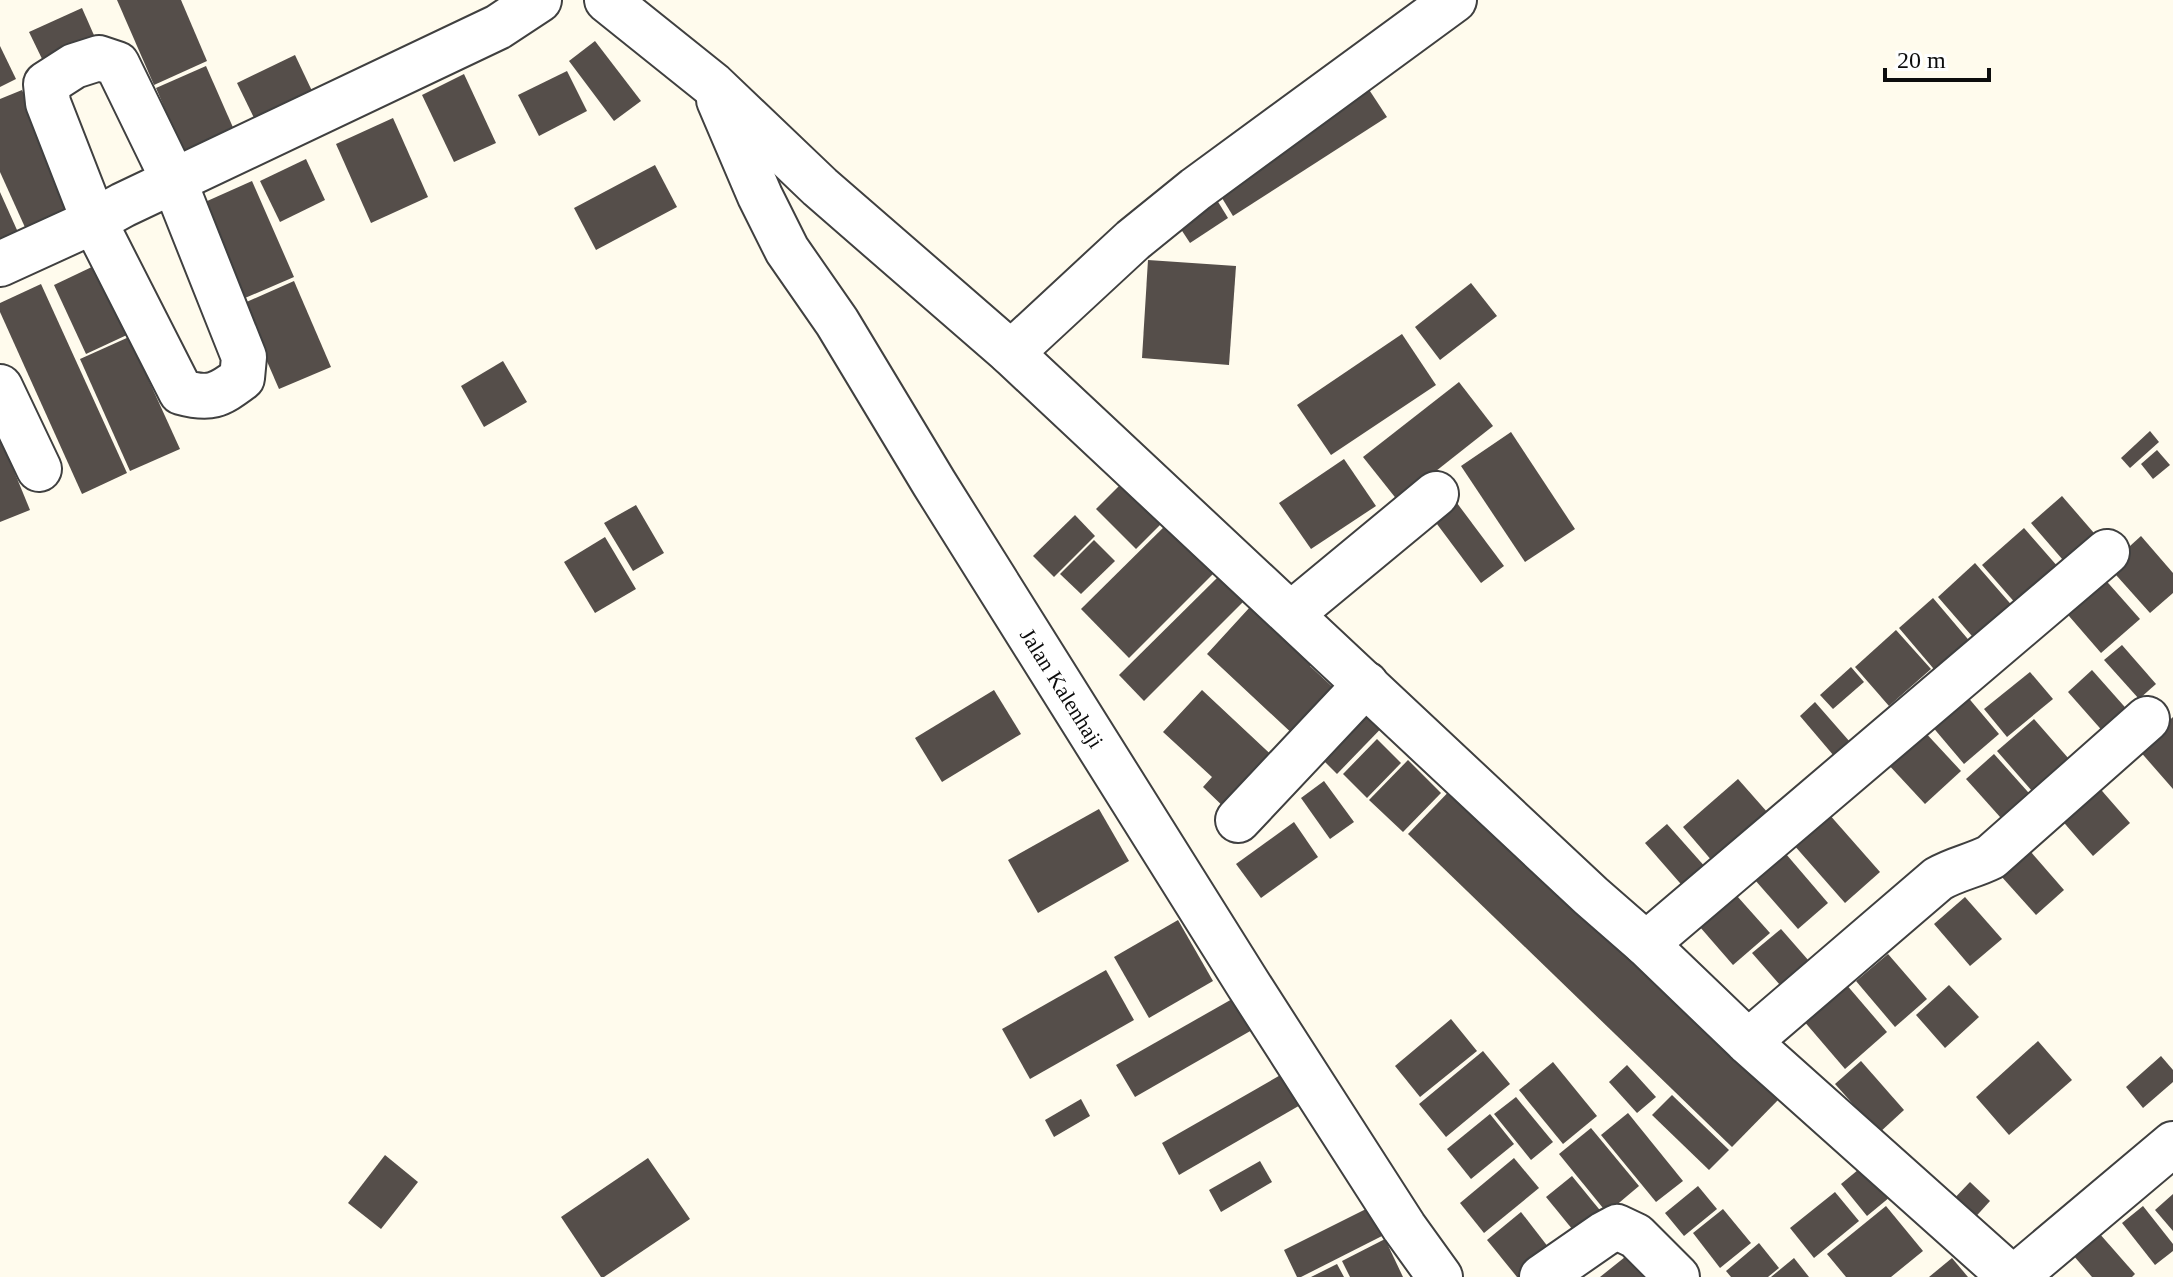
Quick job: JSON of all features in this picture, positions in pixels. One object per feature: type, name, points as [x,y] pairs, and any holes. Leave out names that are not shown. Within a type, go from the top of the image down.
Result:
[{"type":"street","points":[[0,264],[498,27],[539,0]]},
{"type":"street","points":[[607,0],[713,85],[820,187],[1011,353],[1748,1042],[2013,1277],[2173,1144]]},
{"type":"street","points":[[1011,353],[1133,240],[1196,189],[1454,0]]},
{"type":"street","points":[[99,58],[117,64],[174,181],[244,357],[242,378],[222,394],[198,397],[181,392],[94,221],[48,103],[46,84],[74,66],[99,58]]},
{"type":"street","name":"Jalan Kalenhaji","points":[[713,85],[760,196],[787,250],[837,322],[1248,984],[1404,1227],[1440,1277]]},
{"type":"street","points":[[0,387],[39,469]]},
{"type":"street","points":[[1291,614],[1436,494]]},
{"type":"street","points":[[1646,944],[2107,552]]},
{"type":"street","points":[[1238,820],[1366,684]]},
{"type":"street","points":[[1748,1042],[1938,879],[1991,857],[2147,719]]},
{"type":"street","points":[[1542,1277],[1617,1227],[1636,1236],[1677,1277]]},
{"type":"building","points":[[117,0],[181,0],[207,61],[154,85]]},
{"type":"building","points":[[82,8],[97,42],[45,65],[29,32]]},
{"type":"building","points":[[595,41],[641,101],[614,121],[569,61]]},
{"type":"building","points":[[0,46],[16,79],[0,87]]},
{"type":"building","points":[[295,55],[313,93],[255,120],[237,83]]},
{"type":"building","points":[[206,66],[235,132],[184,154],[156,88]]},
{"type":"building","points":[[567,71],[587,111],[539,136],[518,95]]},
{"type":"building","points":[[464,74],[496,143],[454,162],[422,95]]},
{"type":"building","points":[[1364,82],[1387,117],[1233,216],[1211,180]]},
{"type":"building","points":[[22,90],[77,212],[28,234],[0,172],[0,99]]},
{"type":"building","points":[[393,118],[428,197],[371,223],[336,144]]},
{"type":"building","points":[[306,159],[325,200],[280,222],[260,181]]},
{"type":"building","points":[[655,165],[677,207],[596,250],[574,208]]},
{"type":"building","points":[[252,181],[294,277],[238,301],[196,206]]},
{"type":"building","points":[[0,192],[21,239],[0,249]]},
{"type":"building","points":[[1212,192],[1228,218],[1190,243],[1173,217]]},
{"type":"building","points":[[1148,260],[1236,266],[1229,365],[1142,358]]},
{"type":"building","points":[[96,265],[129,334],[86,354],[54,285]]},
{"type":"building","points":[[294,281],[331,367],[279,389],[242,304]]},
{"type":"building","points":[[1471,283],[1497,316],[1440,360],[1415,327]]},
{"type":"building","points":[[41,284],[127,473],[82,494],[0,312],[0,303]]},
{"type":"building","points":[[1402,334],[1436,385],[1331,455],[1297,405]]},
{"type":"building","points":[[129,337],[180,449],[130,471],[80,359]]},
{"type":"building","points":[[503,361],[527,402],[484,427],[461,386]]},
{"type":"building","points":[[1459,382],[1493,426],[1398,501],[1363,457]]},
{"type":"building","points":[[2150,431],[2159,442],[2130,468],[2121,458]]},
{"type":"building","points":[[1511,432],[1575,529],[1525,562],[1461,466]]},
{"type":"building","points":[[0,437],[30,510],[0,522]]},
{"type":"building","points":[[2157,450],[2170,465],[2153,479],[2141,464]]},
{"type":"building","points":[[1344,459],[1376,506],[1311,549],[1279,503]]},
{"type":"building","points":[[1129,476],[1169,516],[1136,549],[1096,509]]},
{"type":"building","points":[[2062,496],[2100,540],[2069,567],[2031,523]]},
{"type":"building","points":[[1454,499],[1504,566],[1481,583],[1431,516]]},
{"type":"building","points":[[636,505],[664,553],[633,571],[604,523]]},
{"type":"building","points":[[1075,515],[1095,536],[1054,577],[1033,556]]},
{"type":"building","points":[[1173,518],[1220,567],[1129,658],[1081,609]]},
{"type":"building","points":[[2024,528],[2066,576],[2024,613],[1982,565]]},
{"type":"building","points":[[2141,536],[2173,573],[2173,593],[2150,613],[2108,566]]},
{"type":"building","points":[[605,537],[636,589],[595,613],[564,562]]},
{"type":"building","points":[[1094,540],[1115,561],[1081,594],[1060,574]]},
{"type":"building","points":[[1975,563],[2015,609],[1978,643],[1938,597]]},
{"type":"building","points":[[2094,567],[2140,619],[2101,653],[2056,601]]},
{"type":"building","points":[[1219,576],[1243,602],[1144,701],[1119,675]]},
{"type":"building","points":[[1261,595],[1323,653],[1310,666],[1339,693],[1297,738],[1207,654]]},
{"type":"building","points":[[1933,598],[1978,651],[1944,681],[1899,628]]},
{"type":"building","points":[[1896,630],[1931,669],[1889,706],[1855,667]]},
{"type":"building","points":[[2122,645],[2156,684],[2139,699],[2104,660]]},
{"type":"building","points":[[1851,667],[1864,682],[1833,709],[1820,695]]},
{"type":"building","points":[[2092,670],[2131,714],[2106,735],[2068,692]]},
{"type":"building","points":[[2030,672],[2053,699],[2007,737],[1984,709]]},
{"type":"building","points":[[994,690],[1021,734],[942,782],[915,738]]},
{"type":"building","points":[[1202,690],[1278,761],[1230,813],[1203,787],[1212,777],[1163,732]]},
{"type":"building","points":[[1966,695],[1999,734],[1964,764],[1931,725]]},
{"type":"building","points":[[1378,697],[1395,714],[1337,774],[1320,757]]},
{"type":"building","points":[[1815,702],[1850,742],[1834,756],[1800,716]]},
{"type":"building","points":[[2173,717],[2173,789],[2138,749]]},
{"type":"building","points":[[2034,719],[2076,767],[2039,799],[1997,751]]},
{"type":"building","points":[[1922,729],[1961,771],[1925,804],[1886,762]]},
{"type":"building","points":[[1377,739],[1401,763],[1367,798],[1343,774]]},
{"type":"building","points":[[1994,754],[2037,802],[2009,827],[1966,779]]},
{"type":"building","points":[[1408,760],[1441,793],[1403,832],[1369,800]]},
{"type":"building","points":[[1738,779],[1768,813],[1713,862],[1683,827]]},
{"type":"building","points":[[1324,781],[1354,822],[1330,839],[1301,798]]},
{"type":"building","points":[[1458,782],[1782,1096],[1732,1147],[1408,834]]},
{"type":"building","points":[[2096,784],[2130,823],[2093,856],[2059,817]]},
{"type":"building","points":[[1099,809],[1129,861],[1038,913],[1008,860]]},
{"type":"building","points":[[1828,813],[1880,872],[1845,903],[1793,844]]},
{"type":"building","points":[[1294,822],[1318,857],[1261,898],[1236,864]]},
{"type":"building","points":[[1667,824],[1715,878],[1693,898],[1645,843]]},
{"type":"building","points":[[2030,851],[2064,890],[2036,915],[2001,876]]},
{"type":"building","points":[[1786,854],[1828,903],[1798,929],[1755,880]]},
{"type":"building","points":[[1729,887],[1770,933],[1733,965],[1693,919]]},
{"type":"building","points":[[1965,897],[2002,939],[1970,966],[1934,924]]},
{"type":"building","points":[[1178,920],[1213,981],[1149,1018],[1114,957]]},
{"type":"building","points":[[1781,929],[1816,969],[1788,994],[1752,953]]},
{"type":"building","points":[[1888,954],[1927,999],[1895,1027],[1856,981]]},
{"type":"building","points":[[1106,970],[1134,1020],[1030,1079],[1002,1029]]},
{"type":"building","points":[[1845,983],[1887,1032],[1845,1069],[1803,1020]]},
{"type":"building","points":[[1949,985],[1979,1017],[1945,1048],[1916,1015]]},
{"type":"building","points":[[1248,990],[1266,1022],[1135,1097],[1116,1065]]},
{"type":"building","points":[[1451,1019],[1477,1051],[1420,1097],[1395,1066]]},
{"type":"building","points":[[2038,1041],[2072,1080],[2009,1135],[1976,1097]]},
{"type":"building","points":[[1483,1051],[1510,1084],[1446,1137],[1419,1104]]},
{"type":"building","points":[[2161,1056],[2173,1070],[2173,1082],[2143,1108],[2126,1087]]},
{"type":"building","points":[[1861,1061],[1904,1110],[1879,1133],[1835,1084]]},
{"type":"building","points":[[1553,1062],[1597,1116],[1563,1144],[1519,1090]]},
{"type":"building","points":[[1627,1065],[1656,1097],[1637,1113],[1609,1082]]},
{"type":"building","points":[[1291,1069],[1309,1100],[1179,1175],[1162,1143]]},
{"type":"building","points":[[1672,1095],[1729,1150],[1709,1170],[1652,1115]]},
{"type":"building","points":[[1516,1097],[1553,1142],[1531,1160],[1494,1114]]},
{"type":"building","points":[[1081,1099],[1090,1116],[1054,1137],[1045,1120]]},
{"type":"building","points":[[1628,1113],[1683,1181],[1656,1202],[1601,1135]]},
{"type":"building","points":[[1490,1114],[1514,1144],[1471,1179],[1447,1149]]},
{"type":"building","points":[[1591,1128],[1639,1186],[1607,1213],[1559,1154]]},
{"type":"building","points":[[385,1155],[418,1182],[381,1229],[348,1203]]},
{"type":"building","points":[[648,1158],[690,1219],[601,1277],[561,1217]]},
{"type":"building","points":[[1514,1158],[1539,1188],[1484,1233],[1460,1203]]},
{"type":"building","points":[[1260,1161],[1272,1182],[1221,1212],[1209,1190]]},
{"type":"building","points":[[1864,1165],[1890,1197],[1867,1216],[1841,1184]]},
{"type":"building","points":[[1572,1176],[1603,1214],[1577,1235],[1546,1197]]},
{"type":"building","points":[[1970,1182],[1990,1201],[1970,1223],[1949,1204]]},
{"type":"building","points":[[1698,1186],[1717,1209],[1684,1236],[1665,1213]]},
{"type":"building","points":[[1835,1192],[1859,1221],[1814,1258],[1790,1228]]},
{"type":"building","points":[[2173,1194],[2173,1231],[2155,1210]]},
{"type":"building","points":[[1886,1206],[1923,1251],[1891,1277],[1846,1277],[1827,1254]]},
{"type":"building","points":[[2143,1206],[2173,1244],[2173,1251],[2155,1265],[2122,1223]]},
{"type":"building","points":[[1368,1208],[1382,1236],[1297,1277],[1284,1250]]},
{"type":"building","points":[[1723,1209],[1751,1243],[1720,1268],[1693,1233]]},
{"type":"building","points":[[1521,1212],[1552,1252],[1517,1277],[1487,1240]]},
{"type":"building","points":[[2099,1233],[2135,1274],[2132,1277],[2092,1277],[2073,1255]]},
{"type":"building","points":[[1385,1239],[1403,1277],[1350,1277],[1342,1261]]},
{"type":"building","points":[[1759,1243],[1779,1268],[1768,1277],[1731,1277],[1726,1271]]},
{"type":"building","points":[[1635,1249],[1657,1277],[1600,1277]]},
{"type":"building","points":[[1794,1258],[1809,1277],[1771,1277]]},
{"type":"building","points":[[1952,1258],[1968,1277],[1929,1277]]},
{"type":"building","points":[[1337,1264],[1344,1277],[1311,1277]]}]
